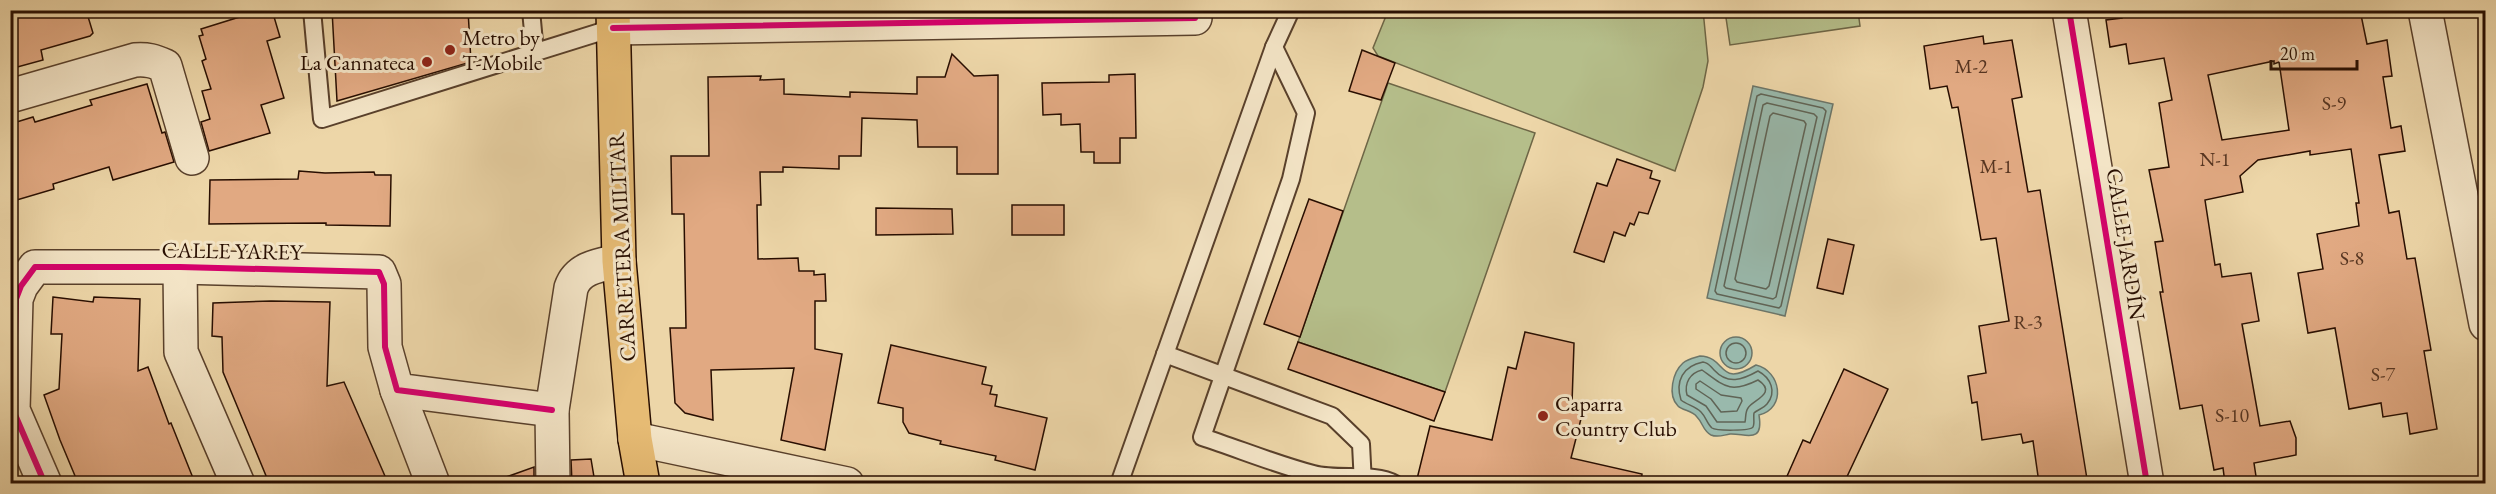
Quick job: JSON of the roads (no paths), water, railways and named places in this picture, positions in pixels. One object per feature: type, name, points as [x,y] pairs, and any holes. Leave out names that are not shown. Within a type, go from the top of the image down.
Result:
[{"type":"main road","name":"CARRETERA MILITAR","points":[[613,19],[619,261],[635,439],[643,483]]},
{"type":"street","name":"CALLE JARDÍN","points":[[2069,10],[2147,483]]},
{"type":"street","points":[[2425,10],[2477,229],[2486,324]]},
{"type":"street","points":[[613,19],[1195,18]]},
{"type":"street","points":[[10,96],[135,60],[155,61],[165,66],[192,158]]},
{"type":"street","points":[[554,483],[552,410],[574,279],[588,269],[619,261]]},
{"type":"street","name":"CALLE YAREY","points":[[45,483],[14,410],[16,299],[21,286],[35,267],[180,267],[379,272],[384,284],[385,347],[397,390]]},
{"type":"street","points":[[180,267],[181,352],[238,483]]},
{"type":"street","points":[[433,483],[397,390],[552,410]]},
{"type":"street","points":[[635,439],[847,483]]},
{"type":"lane","points":[[312,10],[322,119],[535,52],[613,19]]},
{"type":"lane","points":[[531,10],[535,52]]},
{"type":"lane","points":[[1119,483],[1274,47],[1291,10]]},
{"type":"lane","points":[[1274,47],[1306,113],[1291,179],[1202,437],[1315,475],[1362,481],[1384,478],[1395,483]]},
{"type":"lane","points":[[1165,354],[1332,416],[1361,444],[1362,481]]},
{"type":"water","points":[[1753,86],[1833,104],[1785,316],[1707,298]]},
{"type":"water","points":[[1736,337],[1747,342],[1752,353],[1747,364],[1736,369],[1725,364],[1720,353],[1725,342]]},
{"type":"water","points":[[1700,356],[1715,361],[1729,373],[1744,372],[1756,365],[1771,374],[1777,390],[1777,398],[1768,411],[1759,415],[1760,424],[1756,434],[1711,435],[1695,415],[1678,406],[1672,390],[1676,372],[1685,362]]},
{"type":"place","name":"Metro by T-Mobile","points":[[450,50]]},
{"type":"place","name":"La Cannateca","points":[[427,62]]},
{"type":"place","name":"Caparra Country Club","points":[[1543,416]]}]
